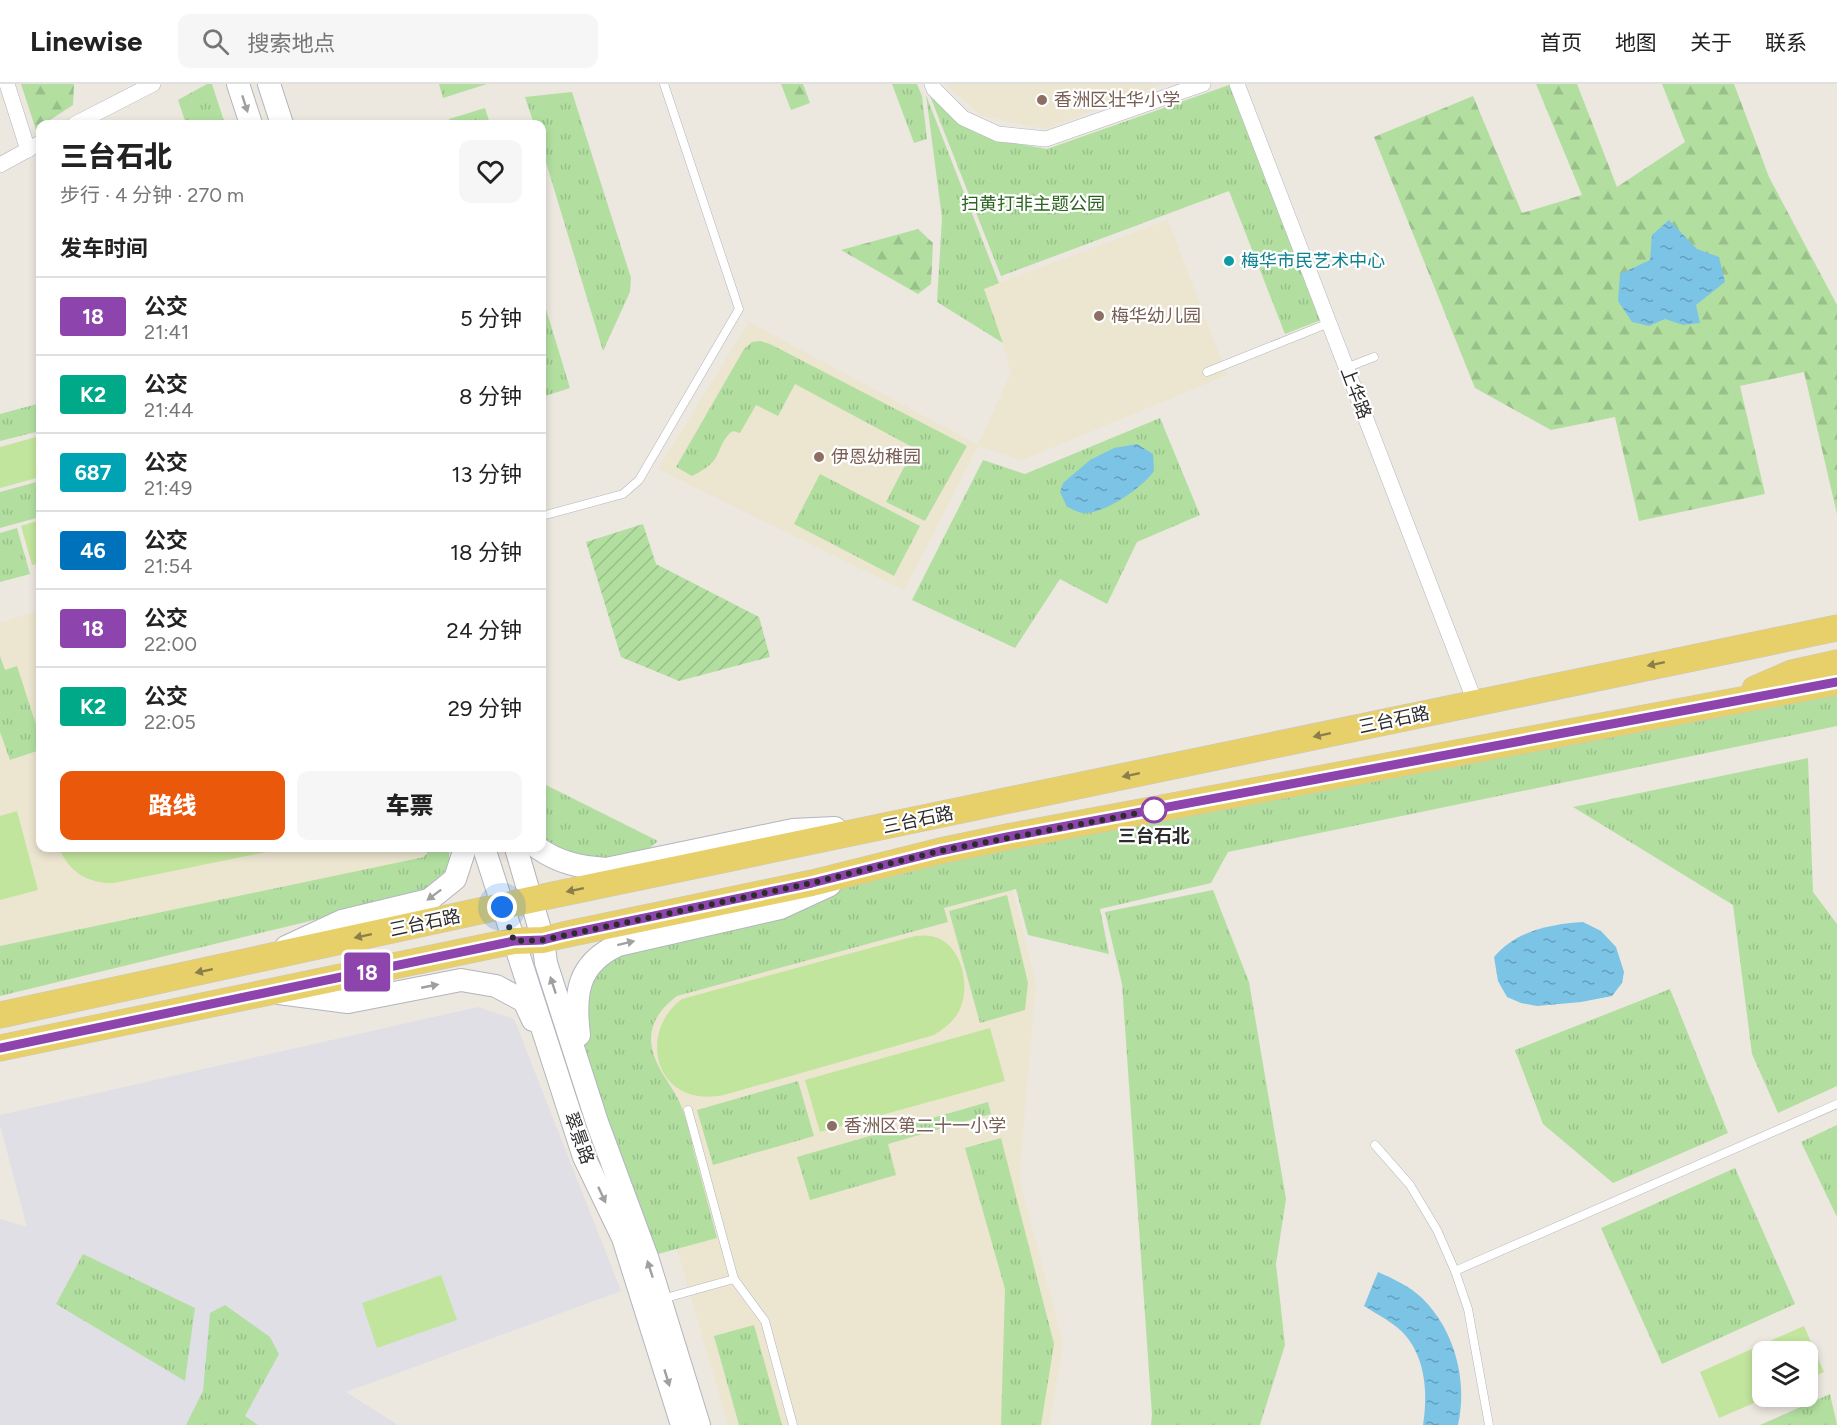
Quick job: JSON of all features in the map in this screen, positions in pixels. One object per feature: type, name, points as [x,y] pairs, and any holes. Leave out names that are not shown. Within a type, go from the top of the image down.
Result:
[{"type":"main road","points":[[238,84],[251,120]]},
{"type":"main road","points":[[269,84],[281,120]]},
{"type":"main road","name":"三台石路","points":[[0,1015],[531,900],[1837,628]]},
{"type":"main road","points":[[1712,707],[1790,663],[1837,644]]},
{"type":"main road","points":[[1701,655],[1790,663],[1837,663]]},
{"type":"main road","name":"三台石路","points":[[0,1048],[514,941],[543,940],[812,883],[1007,837],[1837,682]]},
{"type":"main road","points":[[544,852],[553,858],[580,867],[606,869],[793,830],[900,824]]},
{"type":"main road","points":[[261,958],[342,921],[429,900],[454,879],[464,852]]},
{"type":"main road","name":"翠景路","points":[[485,852],[584,1157],[622,1238],[682,1425]]},
{"type":"main road","name":"翠景路","points":[[517,852],[543,940],[546,963],[597,1122],[660,1300],[699,1425]]},
{"type":"main road","points":[[597,1122],[580,1040],[577,1008],[579,986],[592,962],[608,949],[618,945],[780,909],[862,870]]},
{"type":"main road","points":[[268,992],[348,1002],[461,980],[496,986],[524,1001],[553,1062]]},
{"type":"street","points":[[0,165],[34,146],[7,84]]},
{"type":"street","points":[[83,120],[153,84]]},
{"type":"street","points":[[932,84],[934,89],[963,118],[998,134],[1046,139],[1203,84]]},
{"type":"street","name":"上华路","points":[[1237,84],[1475,702]]},
{"type":"lane","points":[[546,515],[623,494],[639,480],[739,309],[664,84]]},
{"type":"lane","points":[[1207,372],[1329,323]]},
{"type":"lane","points":[[1346,368],[1374,357]]},
{"type":"lane","points":[[1455,1271],[1837,1104]]},
{"type":"lane","points":[[688,1110],[734,1280],[765,1321],[793,1425]]},
{"type":"lane","points":[[1375,1145],[1410,1185],[1437,1230],[1455,1271],[1468,1309],[1489,1425]]},
{"type":"lane","points":[[660,1300],[734,1280]]},
{"type":"shaded area","name":"香洲区壮华小学","points":[[945,84],[1163,84],[1045,129],[982,116]]},
{"type":"shaded area","points":[[1168,220],[1227,375],[1022,460],[978,446],[904,590],[658,469],[749,322],[978,445],[1011,373],[1003,343],[983,289]]},
{"type":"shaded area","points":[[36,611],[36,852],[428,852],[425,857],[0,946],[0,623]]},
{"type":"shaded area","name":"香洲区第二十一小学","points":[[1011,884],[1036,983],[1019,1179],[1063,1343],[1049,1425],[728,1425],[626,1073],[643,983]]},
{"type":"shaded area","points":[[478,1007],[514,1019],[621,1291],[346,1392],[398,1425],[0,1425],[0,1219],[27,1227],[0,1125],[0,1115]]},
{"type":"green space","points":[[21,84],[74,84],[73,105],[50,120],[36,120],[36,130]]},
{"type":"green space","points":[[207,84],[212,84],[224,120],[185,120],[178,100]]},
{"type":"green space","points":[[439,84],[487,84],[443,98]]},
{"type":"green space","points":[[781,84],[803,84],[810,103],[791,110]]},
{"type":"green space","points":[[892,84],[917,84],[922,96],[927,139],[914,143]]},
{"type":"green space","points":[[1536,84],[1577,84],[1617,187],[1685,142],[1662,84],[1734,84],[1769,177],[1837,305],[1837,514],[1804,372],[1740,386],[1765,494],[1639,521],[1615,417],[1551,430],[1475,388],[1374,137],[1473,96],[1522,213],[1582,195]]},
{"type":"green space","name":"扫黄打非主题公园","points":[[1229,85],[1321,320],[1285,334],[1229,191],[1001,276],[930,96],[1002,141],[1047,149]]},
{"type":"green space","points":[[572,92],[631,278],[630,292],[603,351],[546,162],[546,120],[533,120],[525,97]]},
{"type":"green space","points":[[926,95],[999,283],[984,289],[1003,343],[937,302],[942,218]]},
{"type":"green space","points":[[485,108],[489,120],[449,120]]},
{"type":"green space","points":[[918,229],[933,243],[931,284],[918,294],[841,250]]},
{"type":"green space","points":[[546,309],[570,388],[546,396]]},
{"type":"green space","points":[[760,341],[770,344],[967,446],[925,521],[886,502],[914,448],[795,384],[778,416],[756,405],[740,433],[733,431],[724,440],[715,459],[705,469],[692,476],[676,467],[744,349],[752,342]]},
{"type":"green space","points":[[36,404],[36,432],[0,441],[0,414]]},
{"type":"green space","points":[[1160,418],[1200,515],[1137,542],[1107,604],[1060,579],[1015,648],[912,600],[983,460],[1025,474]]},
{"type":"green space","points":[[36,437],[36,478],[0,488],[0,447]]},
{"type":"green space","points":[[820,474],[920,526],[894,576],[794,524]]},
{"type":"green space","points":[[36,482],[36,518],[0,528],[0,492]]},
{"type":"green space","points":[[36,521],[36,564],[32,565],[21,526]]},
{"type":"green space","points":[[643,524],[656,564],[759,617],[770,657],[679,681],[621,657],[586,542]]},
{"type":"green space","points":[[17,528],[30,574],[0,582],[0,533]]},
{"type":"green space","points":[[0,656],[5,670],[17,666],[36,725],[36,751],[10,760],[0,732]]},
{"type":"green space","points":[[1837,683],[1837,726],[1228,852],[1211,883],[1100,909],[1109,954],[1028,935],[1016,889],[944,908],[948,922],[677,996],[656,1019],[651,1037],[652,1048],[658,1066],[684,1113],[717,1238],[647,1257],[580,1040],[592,963],[863,871]]},
{"type":"green space","points":[[1808,758],[1813,892],[1837,924],[1837,1086],[1778,1113],[1752,1054],[1733,905],[1573,807]]},
{"type":"green space","points":[[546,785],[658,841],[644,853],[605,860],[555,849],[546,841]]},
{"type":"green space","points":[[17,811],[38,890],[0,900],[0,816]]},
{"type":"green space","points":[[61,852],[266,852],[114,883],[96,881],[80,875]]},
{"type":"green space","points":[[428,852],[449,852],[449,867],[422,894],[0,996],[0,946],[424,857]]},
{"type":"green space","points":[[1213,890],[1249,982],[1286,1199],[1276,1264],[1285,1345],[1260,1425],[1151,1425],[1122,984],[1105,912]]},
{"type":"green space","points":[[1007,895],[1028,983],[1025,1010],[980,1023],[949,911]]},
{"type":"green space","points":[[915,936],[932,936],[947,943],[954,951],[963,971],[964,994],[958,1013],[950,1023],[934,1035],[719,1096],[692,1095],[674,1085],[665,1075],[659,1062],[657,1049],[659,1035],[663,1021],[682,999]]},
{"type":"green space","points":[[1670,989],[1728,1133],[1613,1183],[1543,1124],[1515,1050]]},
{"type":"green space","points":[[990,1028],[1005,1081],[820,1132],[805,1080]]},
{"type":"green space","points":[[798,1081],[814,1136],[713,1165],[697,1110]]},
{"type":"green space","points":[[988,1102],[991,1114],[888,1144],[896,1175],[810,1200],[797,1157]]},
{"type":"green space","points":[[1837,1125],[1837,1217],[1801,1142]]},
{"type":"green space","points":[[1001,1138],[1054,1344],[1041,1425],[1001,1425],[1005,1289],[965,1148]]},
{"type":"green space","points":[[1735,1168],[1795,1304],[1662,1364],[1601,1228]]},
{"type":"green space","points":[[83,1254],[195,1308],[185,1381],[56,1304]]},
{"type":"green space","points":[[441,1275],[457,1320],[377,1348],[362,1303]]},
{"type":"green space","points":[[225,1305],[270,1337],[279,1354],[245,1416],[258,1425],[186,1425],[203,1391],[210,1313]]},
{"type":"green space","points":[[754,1325],[782,1425],[739,1425],[714,1336]]},
{"type":"green space","points":[[1804,1326],[1811,1341],[1770,1341]]},
{"type":"green space","points":[[1752,1349],[1752,1404],[1719,1418],[1700,1372]]},
{"type":"green space","points":[[1818,1358],[1824,1372],[1818,1375]]},
{"type":"green space","points":[[1830,1394],[1837,1425],[1760,1425],[1801,1407],[1818,1407],[1818,1399]]},
{"type":"water","points":[[1669,220],[1697,249],[1719,257],[1725,282],[1696,305],[1700,323],[1683,325],[1665,319],[1649,326],[1632,322],[1618,301],[1620,274],[1650,260],[1652,235]]},
{"type":"water","points":[[1137,444],[1153,454],[1154,471],[1142,484],[1113,504],[1094,512],[1081,513],[1067,507],[1060,492],[1063,483],[1090,460],[1114,448]]},
{"type":"water","points":[[1583,922],[1601,931],[1616,947],[1624,972],[1622,983],[1612,996],[1581,1002],[1537,1006],[1507,997],[1498,981],[1494,957],[1503,948],[1534,930]]},
{"type":"water","points":[[1378,1272],[1401,1283],[1422,1298],[1443,1325],[1451,1341],[1460,1374],[1461,1409],[1458,1425],[1423,1425],[1425,1390],[1418,1356],[1406,1336],[1397,1327],[1364,1306]]},
{"type":"bus line","name":"18","points":[[0,1048],[514,941],[543,940],[812,883],[1007,837],[1837,682]]},
{"type":"place","name":"香洲区壮华小学","points":[[1042,100]]},
{"type":"place","name":"梅华市民艺术中心","points":[[1229,261]]},
{"type":"place","name":"梅华幼儿园","points":[[1099,316]]},
{"type":"place","name":"伊恩幼稚园","points":[[819,457]]},
{"type":"place","name":"三台石北","points":[[1154,810]]},
{"type":"place","name":"香洲区第二十一小学","points":[[832,1126]]},
{"type":"route","points":[[502,907],[514,941],[543,940],[812,883],[940,851],[1154,810]]}]
